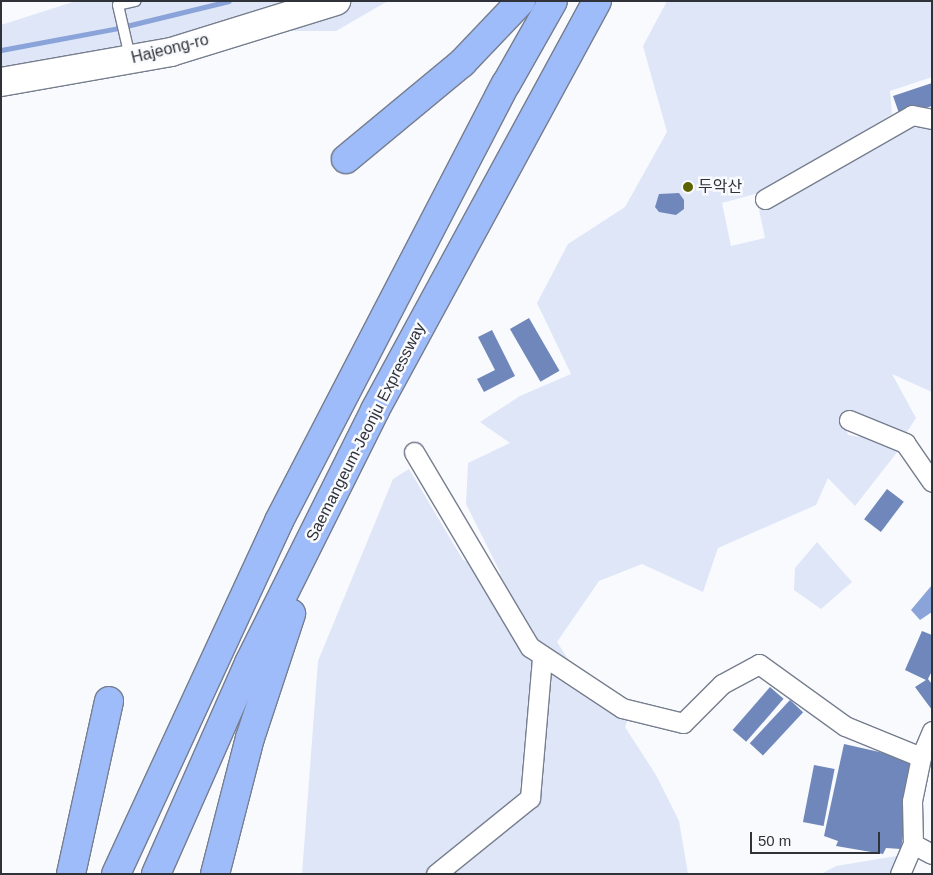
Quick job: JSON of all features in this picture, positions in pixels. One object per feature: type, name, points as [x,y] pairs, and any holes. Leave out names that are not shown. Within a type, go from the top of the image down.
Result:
[{"type":"highway","points":[[346,159],[462,63],[520,1]]},
{"type":"highway","points":[[116,874],[278,521],[501,93],[553,1]]},
{"type":"highway","name":"Saemangeum-Jeonju Expressway","points":[[156,874],[249,662],[354,454],[597,1]]},
{"type":"highway","points":[[215,874],[276,654],[354,454]]},
{"type":"highway","points":[[70,874],[108,702]]},
{"type":"street","name":"Hajeong-ro","points":[[1,82],[128,50],[171,52],[336,1]]},
{"type":"street","points":[[765,199],[912,115],[932,119]]},
{"type":"street","points":[[849,420],[904,443],[932,482]]},
{"type":"street","points":[[414,452],[530,647],[542,657],[600,691],[622,708],[683,723],[722,684],[758,664],[845,726],[921,757]]},
{"type":"street","points":[[436,874],[530,798],[542,657]]},
{"type":"street","points":[[900,874],[913,844],[912,801],[921,757],[932,731]]},
{"type":"street","points":[[913,844],[932,854]]},
{"type":"lane","points":[[128,50],[118,5],[136,1]]},
{"type":"shaded area","points":[[76,1],[388,1],[336,31],[221,31],[1,69],[1,25]]},
{"type":"shaded area","points":[[667,1],[932,1],[932,77],[890,91],[892,114],[769,190],[722,203],[731,246],[765,238],[759,210],[913,122],[932,126],[932,392],[892,374],[916,418],[905,435],[842,415],[848,435],[874,439],[898,451],[855,506],[828,478],[816,505],[718,548],[703,592],[642,564],[599,581],[557,642],[591,694],[629,715],[625,727],[656,775],[679,821],[688,874],[302,874],[318,661],[393,479],[409,469],[463,560],[501,574],[466,504],[468,463],[510,443],[480,422],[520,396],[571,374],[537,303],[568,244],[625,207],[667,132],[643,46]]},
{"type":"shaded area","points":[[817,542],[852,582],[821,609],[794,590],[795,568]]},
{"type":"shaded area","points":[[897,856],[890,874],[821,874],[836,866]]},
{"type":"water","points":[[932,585],[932,612],[920,620],[911,610]]},
{"type":"building","points":[[932,83],[932,106],[900,116],[893,96]]},
{"type":"building","points":[[679,193],[684,200],[684,209],[676,215],[659,212],[655,207],[659,194]]},
{"type":"building","points":[[529,318],[560,371],[540,382],[510,329]]},
{"type":"building","points":[[492,330],[515,376],[484,392],[477,379],[495,370],[478,337]]},
{"type":"building","points":[[887,489],[904,502],[881,532],[864,519]]},
{"type":"building","points":[[922,631],[932,635],[932,671],[928,679],[932,684],[932,710],[915,687],[926,680],[905,670]]},
{"type":"building","points":[[770,687],[784,699],[746,742],[733,730]]},
{"type":"building","points":[[790,700],[803,712],[763,755],[750,743]]},
{"type":"building","points":[[844,744],[915,760],[901,849],[886,848],[883,854],[836,846],[838,841],[824,836]]},
{"type":"building","points":[[814,765],[835,769],[824,826],[803,822]]},
{"type":"waterway","points":[[1,50],[118,28],[229,1]]},
{"type":"place","name":"두악산","points":[[688,187]]}]
